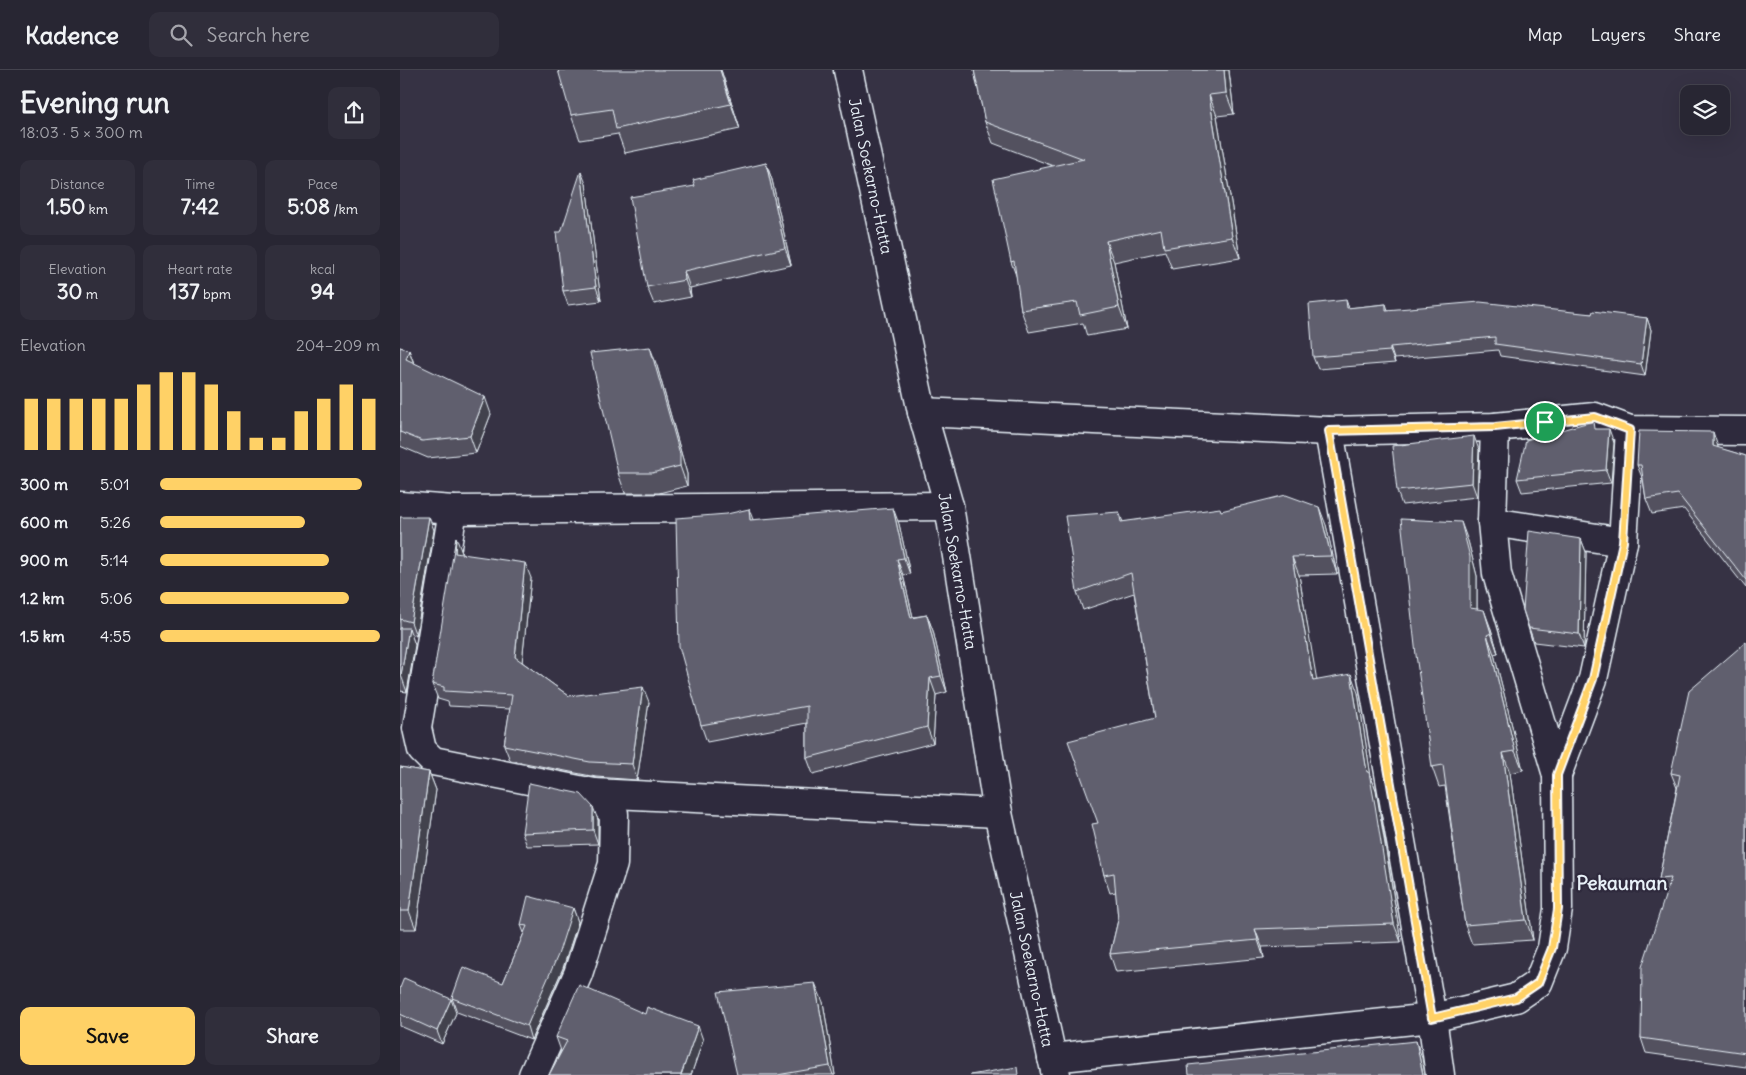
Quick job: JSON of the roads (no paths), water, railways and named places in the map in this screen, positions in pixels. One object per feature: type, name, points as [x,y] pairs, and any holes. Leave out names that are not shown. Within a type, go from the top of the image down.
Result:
[{"type":"main road","name":"Jalan Soekarno-Hatta","points":[[848,70],[922,412],[949,506],[998,813],[1054,1066]]},
{"type":"main road","points":[[922,412],[1329,431],[1495,427],[1595,417],[1630,430],[1746,431]]},
{"type":"main road","points":[[1054,1066],[1432,1018],[1516,998],[1538,983],[1552,948],[1558,909],[1557,775],[1497,574],[1492,522],[1495,427]]},
{"type":"main road","points":[[1557,775],[1593,679],[1623,542],[1630,430]]},
{"type":"main road","points":[[1329,431],[1432,1018],[1440,1075]]},
{"type":"main road","points":[[400,506],[453,510],[949,506]]},
{"type":"main road","points":[[453,510],[417,728],[422,750],[434,761],[594,793],[998,813]]},
{"type":"main road","points":[[1492,522],[1623,542]]},
{"type":"main road","points":[[533,1075],[578,974],[613,864],[614,814],[594,793]]},
{"type":"district","name":"Pekauman","points":[[1622,883]]}]
